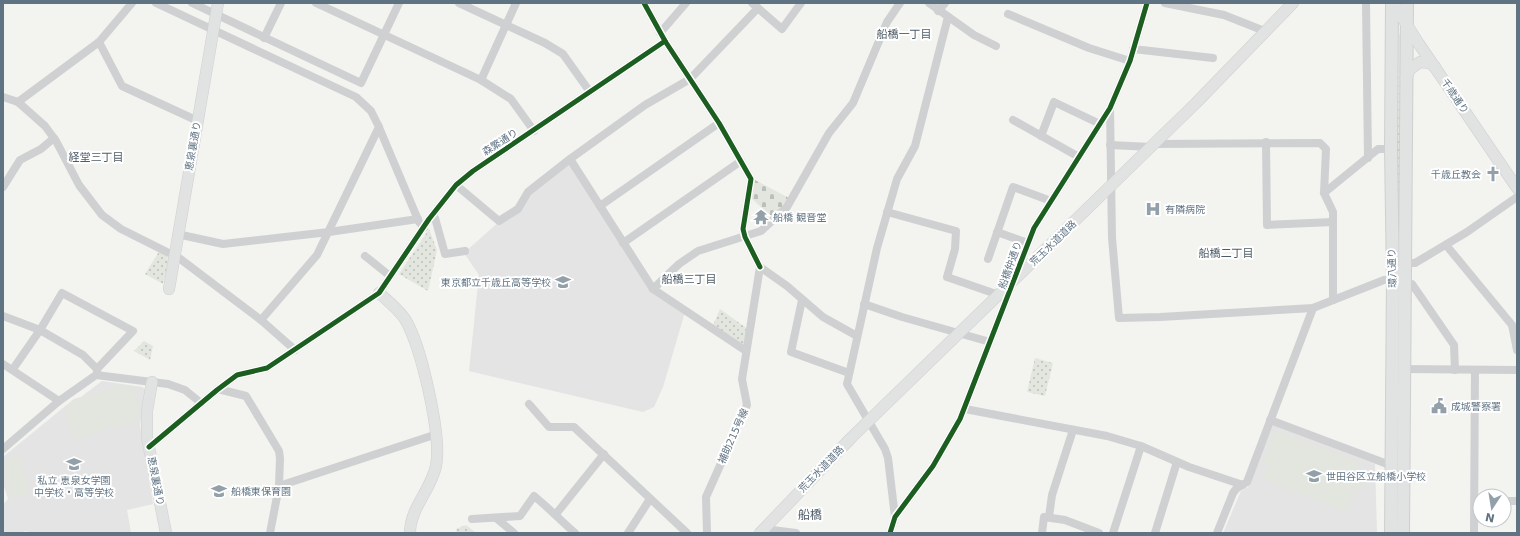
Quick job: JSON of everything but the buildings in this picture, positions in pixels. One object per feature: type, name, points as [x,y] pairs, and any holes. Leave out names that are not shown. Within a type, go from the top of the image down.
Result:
[{"type":"main road","name":"環八通り","points":[[1393,3],[1391,149],[1398,282],[1398,369],[1403,533]]},
{"type":"main road","name":"環八通り","points":[[1398,282],[1404,263],[1407,3]]},
{"type":"main road","name":"環八通り","points":[[1392,533],[1390,465],[1398,369]]},
{"type":"street","points":[[18,102],[99,42],[132,3]]},
{"type":"street","points":[[156,3],[356,97],[371,111],[418,219],[424,228]]},
{"type":"street","points":[[192,3],[361,83],[399,3]]},
{"type":"street","name":"恵泉裏通り","points":[[168,290],[218,3]]},
{"type":"street","points":[[264,38],[280,3]]},
{"type":"street","points":[[316,3],[480,80],[511,99],[534,131]]},
{"type":"street","points":[[459,3],[545,43],[563,54],[590,92]]},
{"type":"street","points":[[480,80],[516,3]]},
{"type":"street","points":[[644,3],[660,33],[719,123],[751,179],[743,229],[745,237],[760,267],[787,286],[823,317],[857,336]]},
{"type":"street","points":[[660,33],[686,3]]},
{"type":"street","points":[[456,185],[499,221],[518,209],[528,192],[570,159],[645,106],[690,79],[755,6],[782,29],[801,3]]},
{"type":"street","points":[[653,288],[679,264],[698,251],[761,231],[787,207],[829,133],[853,103],[887,22],[900,3]]},
{"type":"street","points":[[929,3],[938,11],[974,35],[996,46]]},
{"type":"street","points":[[938,11],[945,3]]},
{"type":"street","name":"船橋仲通り","points":[[890,533],[895,517],[936,461],[965,409],[1034,228],[1110,108],[1130,61],[1147,3]]},
{"type":"street","points":[[1165,3],[1224,15],[1267,32]]},
{"type":"street","name":"荒玉水道道路","points":[[764,530],[869,420],[1153,146],[1267,32],[1293,3]]},
{"type":"street","points":[[1366,3],[1368,158]]},
{"type":"street","name":"千歳通り","points":[[1393,3],[1517,188]]},
{"type":"street","points":[[1008,14],[1089,48],[1130,61]]},
{"type":"street","points":[[895,517],[888,458],[885,449],[847,384],[864,304],[887,212],[897,179],[915,146],[948,17]]},
{"type":"street","name":"森繁通り","points":[[379,293],[432,215],[456,185],[473,171],[665,41]]},
{"type":"street","points":[[99,42],[122,86],[198,121]]},
{"type":"street","points":[[1134,49],[1213,58]]},
{"type":"street","points":[[1406,80],[1410,69],[1415,64],[1424,62],[1435,67]]},
{"type":"street","points":[[3,97],[18,102],[45,126],[54,138],[79,184],[102,215],[121,229],[174,254],[261,320],[295,350]]},
{"type":"street","points":[[1041,136],[1054,102],[1100,124]]},
{"type":"street","points":[[1110,108],[1110,187],[1112,238],[1119,318],[1313,308],[1384,280],[1412,284],[1454,345],[1455,370]]},
{"type":"street","points":[[1013,120],[1079,157]]},
{"type":"street","points":[[600,206],[719,123]]},
{"type":"street","points":[[261,320],[317,255],[379,127]]},
{"type":"street","points":[[3,187],[20,160],[41,149],[54,138]]},
{"type":"street","points":[[1266,142],[1267,225],[1333,222]]},
{"type":"street","points":[[1110,145],[1153,146],[1266,142],[1320,143],[1326,149],[1324,193],[1333,212],[1333,300]]},
{"type":"street","points":[[1324,193],[1378,149],[1391,149]]},
{"type":"street","points":[[570,159],[653,288],[746,351]]},
{"type":"street","points":[[623,243],[742,161]]},
{"type":"street","points":[[988,259],[1013,187],[1051,200]]},
{"type":"street","points":[[1404,263],[1415,263],[1517,197]]},
{"type":"street","points":[[887,212],[956,231],[955,249],[947,277],[999,295]]},
{"type":"street","points":[[432,215],[435,218],[445,254],[465,251]]},
{"type":"street","points":[[177,234],[223,244],[329,232],[418,219]]},
{"type":"street","points":[[997,232],[1028,243]]},
{"type":"street","points":[[1446,244],[1512,325],[1517,350]]},
{"type":"street","points":[[365,256],[390,276]]},
{"type":"street","name":"補助215号線","points":[[707,533],[706,497],[747,405],[742,379],[760,267]]},
{"type":"street","points":[[3,449],[59,401],[97,372],[133,331],[62,293],[40,330],[13,369]]},
{"type":"street","points":[[149,447],[237,375],[267,368],[379,293],[404,318],[412,333],[431,401],[437,434],[436,467],[412,518],[410,533]]},
{"type":"street","points":[[802,300],[791,352],[849,373]]},
{"type":"street","points":[[864,304],[902,318],[959,332],[990,342]]},
{"type":"street","points":[[1217,533],[1233,493],[1247,482],[1313,308]]},
{"type":"street","points":[[3,316],[40,330],[83,355],[97,372],[168,384],[185,390],[201,403]]},
{"type":"street","points":[[3,364],[13,369],[59,401]]},
{"type":"street","points":[[1398,369],[1517,370]]},
{"type":"street","points":[[1475,370],[1477,488]]},
{"type":"street","name":"恵泉裏通り","points":[[152,382],[146,419],[149,447],[166,533]]},
{"type":"street","points":[[218,389],[246,396],[278,451],[280,458],[279,486],[270,533]]},
{"type":"street","points":[[529,404],[549,427],[574,427],[687,533]]},
{"type":"street","points":[[965,409],[1107,436],[1142,446],[1177,462],[1243,485]]},
{"type":"street","points":[[1270,420],[1390,465]]},
{"type":"street","points":[[1049,517],[1052,495],[1073,430]]},
{"type":"street","points":[[279,486],[437,434]]},
{"type":"street","points":[[1113,533],[1142,446]]},
{"type":"street","points":[[556,514],[604,454]]},
{"type":"street","points":[[1155,533],[1177,462]]},
{"type":"street","points":[[472,519],[520,516],[534,496],[556,514],[559,520],[575,533]]},
{"type":"street","points":[[628,533],[650,499]]},
{"type":"street","points":[[1042,533],[1044,516],[1065,520],[1099,533]]},
{"type":"street","points":[[496,518],[514,533]]},
{"type":"street","points":[[764,530],[796,533]]},
{"type":"shaded area","name":"東京都立千歳丘高等学校","points":[[570,161],[653,289],[685,312],[663,387],[654,407],[643,412],[469,371],[479,275],[464,253],[530,194]]},
{"type":"shaded area","name":"私立 恵泉女学園 中学校・高等学校","points":[[102,381],[142,387],[145,389],[140,426],[153,504],[127,510],[131,533],[27,533],[27,531],[18,533],[3,533],[3,505],[8,499],[3,483],[3,457],[74,399],[81,397]]},
{"type":"shaded area","name":"世田谷区立船橋小学校","points":[[1273,425],[1375,464],[1377,533],[1223,533],[1241,491],[1248,487]]},
{"type":"green space","points":[[1399,34],[1401,35],[1400,250],[1397,250]]},
{"type":"green space","points":[[755,180],[789,198],[772,217],[751,198]]},
{"type":"green space","points":[[429,229],[437,250],[428,291],[399,274]]},
{"type":"green space","points":[[160,250],[167,256],[168,260],[163,284],[145,274]]},
{"type":"green space","points":[[720,309],[749,330],[745,350],[712,328]]},
{"type":"green space","points":[[144,341],[153,346],[150,360],[134,351]]},
{"type":"green space","points":[[1035,358],[1053,363],[1045,396],[1027,392]]},
{"type":"green space","points":[[121,386],[132,387],[140,410],[137,420],[73,439],[65,409],[74,400]]},
{"type":"green space","points":[[1275,431],[1357,461],[1358,480],[1362,483],[1358,492],[1355,491],[1348,509],[1343,511],[1263,479],[1269,465],[1263,462]]},
{"type":"green space","points":[[19,456],[30,494],[13,499],[3,466],[5,461]]},
{"type":"green space","points":[[466,525],[476,533],[457,533],[456,529]]},
{"type":"cycle path","points":[[644,3],[665,41],[719,123],[751,179],[743,229],[745,237],[760,267]]},
{"type":"cycle path","points":[[890,533],[895,517],[933,466],[960,419],[1034,228],[1110,108],[1130,61],[1147,3]]},
{"type":"cycle path","points":[[149,447],[237,375],[267,368],[379,293],[429,219],[456,185],[473,171],[665,41]]},
{"type":"place","name":"千歳丘教会","points":[[1493,174]]},
{"type":"place","name":"有隣病院","points":[[1153,209]]},
{"type":"place","name":"船橋 観音堂","points":[[761,217]]},
{"type":"place","name":"東京都立千歳丘高等学校","points":[[563,282]]},
{"type":"place","name":"成城警察署","points":[[1439,406]]},
{"type":"place","name":"私立 恵泉女学園 中学校・高等学校","points":[[74,464]]},
{"type":"place","name":"世田谷区立船橋小学校","points":[[1314,476]]},
{"type":"place","name":"船橋東保育園","points":[[219,491]]},
{"type":"district","name":"船橋一丁目","points":[[904,34]]},
{"type":"district","name":"経堂三丁目","points":[[96,157]]},
{"type":"district","name":"船橋二丁目","points":[[1226,253]]},
{"type":"district","name":"船橋三丁目","points":[[689,279]]},
{"type":"district","name":"船橋","points":[[810,515]]}]
